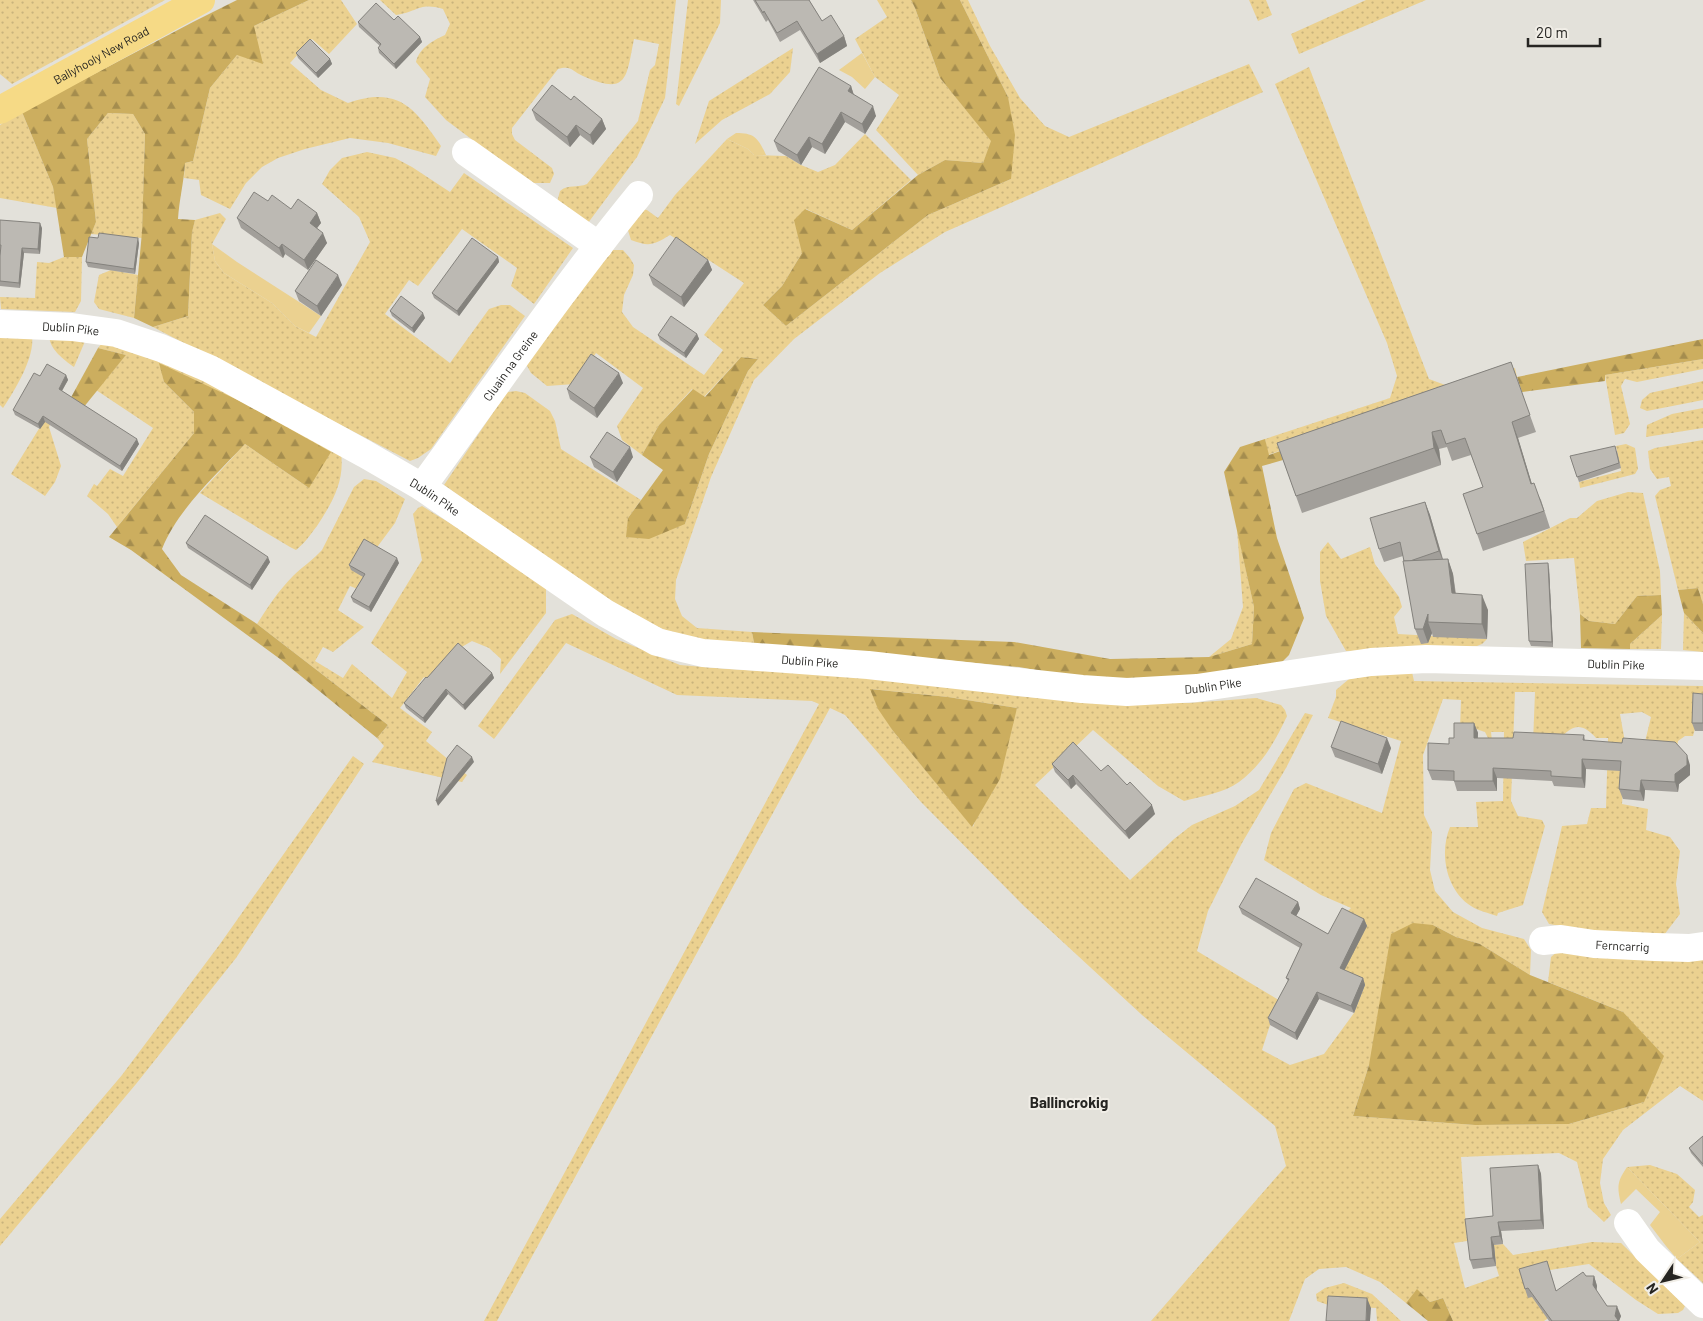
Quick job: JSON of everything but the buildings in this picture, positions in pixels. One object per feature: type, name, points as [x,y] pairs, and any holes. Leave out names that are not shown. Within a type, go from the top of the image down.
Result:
[{"type":"main road","name":"Ballyhooly New Road","points":[[0,110],[201,0]]},
{"type":"street","points":[[466,152],[599,246]]},
{"type":"street","name":"Cluain na Greine","points":[[422,487],[542,319],[639,195]]},
{"type":"street","name":"Dublin Pike","points":[[0,324],[72,327],[116,333],[161,348],[210,369],[422,487],[605,613],[657,642],[703,653],[868,665],[1082,689],[1127,692],[1197,688],[1371,662],[1426,659],[1703,666]]},
{"type":"street","name":"Ferncarrig","points":[[1543,941],[1561,939],[1594,944],[1689,948],[1703,946]]},
{"type":"street","points":[[1628,1223],[1647,1250],[1703,1304]]},
{"type":"shaded area","points":[[0,0],[165,0],[12,84],[0,74]]},
{"type":"shaded area","points":[[309,0],[341,0],[357,24],[329,54],[312,39],[290,63],[321,90],[348,103],[365,98],[380,97],[403,103],[422,120],[441,146],[436,156],[388,143],[350,138],[305,149],[278,158],[262,167],[246,183],[230,209],[201,195],[199,180],[184,178],[185,163],[193,161],[210,88],[237,55],[254,26]]},
{"type":"shaded area","points":[[380,0],[676,0],[665,98],[637,157],[588,223],[557,202],[560,191],[587,184],[638,121],[650,70],[655,65],[659,44],[634,39],[626,73],[622,80],[617,83],[598,82],[569,68],[558,69],[512,128],[515,140],[552,168],[554,174],[550,183],[530,183],[446,120],[425,97],[430,79],[416,62],[424,49],[445,35],[450,24],[443,9],[423,7],[396,15]]},
{"type":"shaded area","points":[[688,0],[721,0],[720,23],[679,106],[676,104]]},
{"type":"shaded area","points":[[877,0],[911,0],[940,78],[992,141],[983,163],[945,160],[918,175],[876,130],[899,95],[875,77],[855,39],[887,17]]},
{"type":"shaded area","points":[[960,0],[968,0],[990,46],[1020,98],[1045,126],[1069,137],[1249,64],[1263,92],[945,232],[880,273],[794,339],[754,380],[711,477],[676,580],[675,599],[682,616],[697,628],[752,632],[755,648],[691,639],[670,632],[645,620],[575,577],[444,485],[507,392],[516,391],[525,393],[550,411],[555,421],[561,449],[641,500],[628,518],[685,524],[709,454],[748,371],[758,359],[741,357],[704,397],[692,389],[659,425],[642,455],[622,440],[617,426],[643,388],[596,353],[575,384],[547,386],[531,373],[526,364],[609,250],[623,250],[634,265],[633,275],[624,295],[622,312],[633,327],[704,375],[723,350],[704,335],[744,283],[670,235],[651,244],[642,244],[631,240],[626,224],[641,209],[647,210],[658,218],[675,195],[727,139],[748,149],[754,155],[786,156],[818,172],[835,165],[865,134],[911,180],[852,230],[806,209],[802,253],[782,286],[763,305],[786,326],[928,215],[1011,179],[1008,97]]},
{"type":"shaded area","points":[[1249,0],[1266,0],[1272,15],[1258,21]]},
{"type":"shaded area","points":[[1366,0],[1426,0],[1299,54],[1291,34]]},
{"type":"shaded area","points":[[793,48],[790,72],[770,94],[722,120],[695,144],[709,101]]},
{"type":"shaded area","points":[[862,53],[875,77],[865,89],[852,77],[839,70]]},
{"type":"shaded area","points":[[1309,67],[1429,379],[1448,386],[1515,368],[1517,377],[1374,416],[1268,455],[1265,439],[1390,398],[1397,376],[1387,343],[1275,84]]},
{"type":"shaded area","points":[[22,112],[53,187],[57,208],[0,198],[0,125]]},
{"type":"shaded area","points":[[108,113],[133,114],[145,134],[142,238],[91,234],[96,222],[87,139]]},
{"type":"shaded area","points":[[736,133],[752,135],[761,144],[766,155],[754,155],[748,149],[727,139]]},
{"type":"shaded area","points":[[367,152],[395,158],[450,192],[464,173],[573,248],[534,304],[511,286],[517,268],[462,229],[418,286],[409,280],[385,314],[450,363],[489,309],[501,305],[510,305],[525,316],[431,449],[410,461],[153,327],[188,316],[192,231],[195,220],[220,213],[226,219],[212,244],[215,261],[224,273],[272,303],[295,326],[316,337],[370,242],[359,217],[322,184],[330,170],[342,158]]},
{"type":"shaded area","points":[[212,244],[321,316],[309,333],[295,326],[272,303],[224,273],[215,261]]},
{"type":"shaded area","points":[[64,257],[82,257],[81,301],[75,312],[1,309],[0,297],[35,298],[37,262],[49,263]]},
{"type":"shaded area","points":[[111,270],[138,275],[134,318],[99,309],[94,302],[99,275]]},
{"type":"shaded area","points":[[0,335],[32,336],[27,363],[3,408],[0,405]]},
{"type":"shaded area","points":[[49,335],[86,339],[74,367],[54,349]]},
{"type":"shaded area","points":[[103,342],[162,358],[341,453],[341,473],[336,491],[323,517],[302,545],[296,550],[290,547],[200,493],[245,444],[309,488],[160,363],[164,382],[194,412],[194,433],[117,527],[108,514],[87,496],[94,484],[97,486],[110,469],[123,476],[153,428],[96,390],[126,355],[98,348]]},
{"type":"shaded area","points":[[1703,359],[1703,369],[1637,382],[1625,379],[1621,386],[1630,424],[1624,433],[1615,435],[1605,375]]},
{"type":"shaded area","points":[[1703,381],[1703,400],[1647,411],[1640,408],[1642,400],[1650,393]]},
{"type":"shaded area","points":[[53,406],[57,409],[49,427],[61,466],[55,482],[45,496],[11,474]]},
{"type":"shaded area","points":[[1703,408],[1703,428],[1646,437],[1647,425],[1672,414]]},
{"type":"shaded area","points":[[1703,440],[1703,604],[1698,588],[1678,590],[1655,496],[1660,490],[1671,486],[1669,477],[1657,479],[1650,469],[1648,451],[1655,448]]},
{"type":"shaded area","points":[[1626,444],[1635,448],[1638,469],[1635,474],[1580,488],[1579,482],[1621,471],[1616,446]]},
{"type":"shaded area","points":[[364,479],[376,481],[405,499],[395,523],[375,550],[367,579],[360,590],[350,586],[338,610],[364,627],[333,652],[323,647],[315,661],[343,678],[352,664],[392,698],[407,672],[371,643],[422,560],[413,514],[422,506],[502,555],[546,589],[546,613],[500,674],[501,659],[489,648],[472,641],[460,648],[428,682],[424,677],[400,708],[432,732],[426,741],[467,775],[462,782],[372,762],[384,746],[377,738],[388,725],[257,624],[288,581],[322,550],[354,487]]},
{"type":"shaded area","points":[[1628,492],[1643,493],[1660,571],[1661,595],[1637,596],[1615,624],[1589,621],[1580,614],[1574,558],[1526,561],[1523,542],[1570,518],[1577,518],[1597,501]]},
{"type":"shaded area","points":[[1237,529],[1254,607],[1252,644],[1209,657],[1231,639],[1243,607]]},
{"type":"shaded area","points":[[1328,542],[1341,559],[1370,547],[1375,564],[1399,597],[1402,607],[1394,617],[1398,634],[1487,639],[1477,646],[1346,651],[1326,616],[1320,581],[1320,552]]},
{"type":"shaded area","points":[[1684,613],[1703,633],[1703,652],[1683,650]]},
{"type":"shaded area","points":[[572,614],[616,639],[680,665],[929,681],[1016,696],[1107,703],[1189,703],[1256,698],[1281,705],[1287,716],[1267,752],[1255,768],[1239,782],[1220,792],[1184,801],[1158,786],[1093,730],[1035,785],[1130,880],[1192,825],[1235,806],[1259,790],[1305,713],[1313,715],[1286,768],[1242,843],[1208,911],[1197,951],[1282,1002],[1270,1025],[1262,1050],[1290,1065],[1324,1054],[1354,1013],[1365,985],[1346,977],[1344,915],[1351,908],[1321,895],[1264,860],[1271,833],[1294,789],[1306,783],[1382,813],[1401,741],[1328,718],[1336,697],[1336,690],[1349,679],[1412,672],[1414,681],[1703,686],[1703,699],[1693,736],[1685,736],[1678,741],[1676,752],[1643,750],[1651,717],[1642,712],[1620,714],[1626,748],[1622,804],[1648,809],[1646,830],[1670,837],[1680,851],[1676,884],[1680,914],[1664,935],[1606,934],[1549,924],[1542,912],[1562,826],[1587,824],[1591,808],[1606,808],[1608,738],[1596,738],[1587,730],[1578,727],[1570,730],[1561,738],[1533,743],[1535,692],[1515,692],[1511,801],[1518,816],[1542,820],[1545,826],[1523,905],[1498,913],[1497,916],[1480,911],[1462,899],[1450,881],[1447,870],[1445,848],[1447,837],[1450,827],[1478,827],[1476,802],[1503,801],[1504,732],[1491,732],[1492,741],[1489,740],[1485,732],[1476,729],[1460,729],[1461,700],[1443,699],[1423,755],[1424,815],[1432,832],[1430,870],[1435,891],[1453,912],[1482,928],[1524,939],[1531,950],[1530,975],[1480,944],[1456,937],[1433,925],[1369,1065],[1353,1116],[1475,1125],[1569,1124],[1644,1102],[1623,1012],[1548,982],[1551,957],[1559,950],[1703,955],[1703,1101],[1680,1086],[1623,1130],[1603,1159],[1600,1183],[1604,1203],[1611,1215],[1604,1222],[1588,1207],[1577,1162],[1559,1153],[1461,1157],[1467,1241],[1454,1243],[1465,1288],[1499,1276],[1494,1245],[1503,1244],[1513,1255],[1592,1242],[1621,1243],[1685,1306],[1683,1310],[1678,1313],[1658,1314],[1636,1300],[1589,1264],[1550,1270],[1545,1293],[1547,1319],[1544,1321],[1453,1321],[1443,1298],[1430,1302],[1417,1290],[1406,1303],[1380,1282],[1346,1267],[1319,1269],[1305,1279],[1289,1321],[1151,1321],[1286,1166],[1275,1126],[1142,1015],[1025,907],[921,802],[845,715],[830,708],[497,1321],[484,1321],[819,704],[812,701],[677,695],[566,643],[494,739],[478,726],[555,620]],"holes":[[[871,689],[948,697],[1017,708],[973,827],[893,731]]]},
{"type":"shaded area","points":[[1662,615],[1661,649],[1630,649],[1630,644]]},
{"type":"shaded area","points":[[353,756],[364,764],[236,958],[136,1084],[0,1246],[0,1219],[122,1075],[220,944]]},
{"type":"shaded area","points":[[1650,1165],[1677,1174],[1695,1190],[1693,1202],[1689,1207],[1699,1217],[1703,1215],[1703,1283],[1677,1259],[1700,1242],[1627,1167]]},
{"type":"shaded area","points":[[1627,1167],[1700,1242],[1677,1259],[1650,1225],[1660,1212],[1636,1189],[1621,1204],[1619,1184]]},
{"type":"shaded area","points":[[1344,1283],[1372,1294],[1401,1321],[1377,1321],[1376,1308],[1331,1306],[1317,1301],[1316,1294],[1325,1288]]},
{"type":"green space","points":[[237,0],[309,0],[254,26],[263,64],[237,55],[210,88],[193,161],[185,163],[178,219],[195,220],[192,232],[188,316],[153,327],[134,318],[142,232],[145,134],[133,114],[108,113],[87,139],[96,222],[82,257],[64,257],[53,187],[22,112]]},
{"type":"green space","points":[[911,0],[960,0],[1008,97],[1015,135],[1011,179],[928,215],[786,326],[763,305],[782,286],[802,253],[794,220],[805,209],[852,230],[918,175],[945,160],[983,163],[991,141],[940,78]]},
{"type":"green space","points":[[1703,339],[1703,359],[1605,375],[1605,381],[1522,392],[1517,377]]},
{"type":"green space","points":[[98,348],[126,355],[83,408],[69,401]]},
{"type":"green space","points":[[741,357],[758,359],[748,371],[709,454],[685,524],[649,539],[626,537],[628,518],[663,470],[642,455],[659,425],[693,389],[705,397]]},
{"type":"green space","points":[[159,363],[244,403],[331,452],[309,488],[245,444],[187,507],[169,534],[162,549],[181,575],[257,624],[388,725],[377,738],[280,659],[131,550],[109,537],[194,433],[194,412],[164,382]]},
{"type":"green space","points":[[1374,416],[1283,460],[1262,466],[1277,538],[1304,618],[1289,655],[1282,662],[1181,680],[1087,679],[1019,667],[934,659],[755,648],[752,632],[1014,642],[1110,659],[1209,657],[1252,644],[1254,607],[1224,472],[1240,447],[1265,439],[1269,455]]},
{"type":"green space","points":[[1698,588],[1703,604],[1703,633],[1684,613],[1678,590]]},
{"type":"green space","points":[[1661,595],[1662,615],[1630,644],[1630,649],[1581,648],[1580,614],[1589,621],[1615,624],[1637,596]]},
{"type":"green space","points":[[870,689],[948,697],[1017,708],[1000,779],[972,827],[893,731],[878,709]]},
{"type":"green space","points":[[1413,923],[1433,925],[1456,937],[1480,944],[1530,975],[1623,1012],[1664,1056],[1644,1102],[1569,1124],[1475,1125],[1353,1116],[1369,1065],[1391,934]]},
{"type":"green space","points":[[1417,1289],[1430,1302],[1443,1298],[1453,1321],[1428,1321],[1406,1303]]},
{"type":"district","name":"Ballincrokig","points":[[1069,1102]]}]
